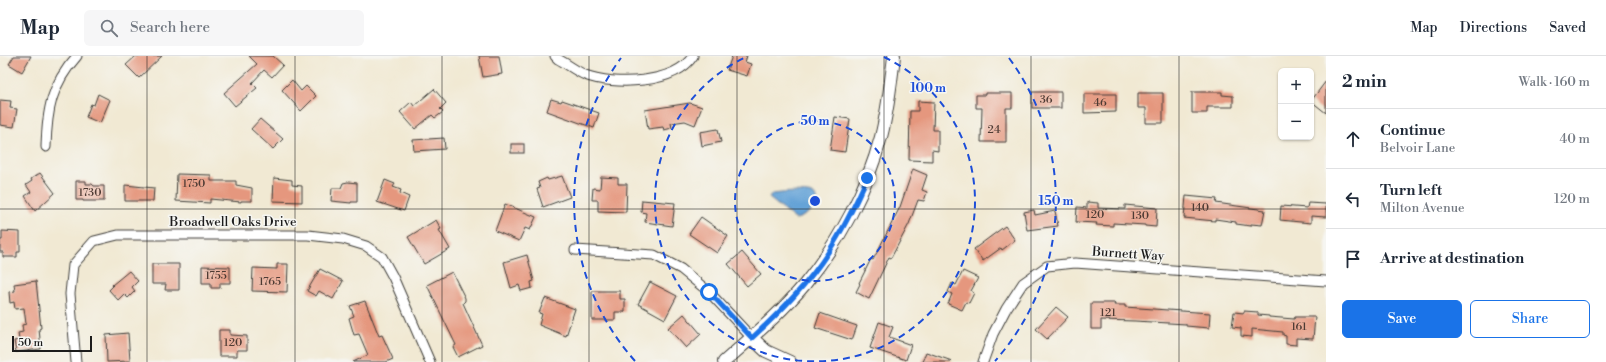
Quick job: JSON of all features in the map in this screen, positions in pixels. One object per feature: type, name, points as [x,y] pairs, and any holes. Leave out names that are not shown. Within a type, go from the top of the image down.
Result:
[{"type":"street","points":[[46,147],[46,121],[50,102],[57,83],[68,66],[77,56]]},
{"type":"street","points":[[555,56],[585,75],[609,81],[648,80],[659,78],[685,65],[693,56]]},
{"type":"street","points":[[724,362],[778,314],[805,284],[829,251],[850,215],[867,178],[881,137],[890,97],[894,56]]},
{"type":"street","name":"Broadwell Oaks Drive","points":[[76,362],[70,294],[73,265],[94,241],[118,235],[308,235],[343,239],[366,246],[382,257],[393,277],[430,362]]},
{"type":"street","points":[[575,250],[654,255],[682,269],[709,292],[766,351],[790,362]]},
{"type":"street","name":"Burnett Way","points":[[983,362],[993,334],[1022,283],[1047,266],[1075,263],[1326,281]]},
{"type":"water","points":[[789,192],[813,194],[816,196],[817,203],[807,214],[795,219],[769,198],[772,194]]},
{"type":"building","points":[[14,56],[31,56],[22,72],[9,64]]},
{"type":"building","points":[[136,56],[162,56],[139,78],[126,65]]},
{"type":"building","points":[[249,56],[273,56],[283,65],[272,77],[264,70],[252,83],[257,88],[235,106],[224,93],[257,64]]},
{"type":"building","points":[[479,56],[499,56],[502,74],[483,77]]},
{"type":"building","points":[[732,56],[747,56],[745,62],[751,64],[747,76],[727,70]]},
{"type":"building","points":[[292,80],[301,91],[306,86],[316,96],[301,111],[282,90]]},
{"type":"building","points":[[1326,81],[1326,113],[1314,103],[1314,97]]},
{"type":"building","points":[[434,89],[446,103],[440,109],[443,112],[435,118],[432,115],[415,129],[400,112],[411,102],[414,106]]},
{"type":"building","points":[[1032,92],[1061,92],[1061,108],[1032,108]]},
{"type":"building","points":[[1192,92],[1222,92],[1222,95],[1233,96],[1233,107],[1207,107],[1207,113],[1192,113]]},
{"type":"building","points":[[985,93],[1012,93],[1012,108],[1006,108],[1006,142],[981,142],[982,108],[976,108],[976,95],[985,95]]},
{"type":"building","points":[[1138,93],[1163,93],[1163,123],[1146,123],[1146,108],[1138,108]]},
{"type":"building","points":[[98,94],[110,100],[100,123],[86,117],[91,104],[94,105]]},
{"type":"building","points":[[1084,94],[1116,94],[1116,112],[1084,113]]},
{"type":"building","points":[[551,99],[561,102],[562,100],[599,113],[594,128],[547,111]]},
{"type":"building","points":[[0,100],[11,101],[10,108],[17,109],[14,127],[0,125]]},
{"type":"building","points":[[918,101],[934,102],[933,130],[938,130],[938,151],[932,150],[932,161],[909,160],[910,111],[918,111]]},
{"type":"building","points":[[690,103],[702,107],[695,125],[685,121],[671,123],[672,128],[664,130],[663,127],[648,129],[645,110]]},
{"type":"building","points":[[835,117],[850,119],[845,152],[830,150]]},
{"type":"building","points":[[260,119],[283,139],[273,149],[251,129]]},
{"type":"building","points":[[718,129],[721,142],[702,146],[700,132]]},
{"type":"building","points":[[444,138],[445,149],[414,151],[413,140]]},
{"type":"building","points":[[511,144],[524,144],[524,153],[511,153]]},
{"type":"building","points":[[913,169],[927,175],[922,190],[927,192],[924,201],[918,200],[909,224],[891,258],[889,257],[869,299],[856,292],[860,284],[859,283],[871,259],[873,260],[900,207]]},
{"type":"building","points":[[40,173],[55,193],[35,211],[25,196],[31,192],[26,185],[32,181],[31,179]]},
{"type":"building","points":[[177,174],[211,175],[211,181],[236,181],[236,185],[252,188],[252,201],[241,202],[210,199],[210,203],[176,201]]},
{"type":"building","points":[[562,176],[570,197],[543,207],[537,189],[540,188],[538,182],[547,178],[548,180]]},
{"type":"building","points":[[601,177],[618,178],[618,184],[627,184],[626,212],[598,211],[598,200],[592,200],[593,188],[600,189]]},
{"type":"building","points":[[274,178],[292,180],[292,185],[302,186],[302,202],[273,201]]},
{"type":"building","points":[[385,180],[395,184],[393,187],[401,190],[400,193],[409,197],[404,211],[377,202]]},
{"type":"building","points":[[76,181],[86,181],[86,184],[92,184],[94,186],[104,186],[104,201],[76,200]]},
{"type":"building","points":[[343,183],[357,183],[357,202],[351,203],[331,201],[332,188],[341,188]]},
{"type":"building","points":[[125,185],[154,188],[153,201],[125,201]]},
{"type":"building","points":[[1186,196],[1217,199],[1216,203],[1265,210],[1262,225],[1251,224],[1251,226],[1215,219],[1215,221],[1184,218]]},
{"type":"building","points":[[642,200],[675,203],[672,226],[645,222],[646,213],[641,212]]},
{"type":"building","points":[[1087,202],[1098,203],[1098,208],[1125,209],[1125,205],[1157,208],[1156,227],[1113,223],[1113,226],[1096,225],[1097,223],[1076,222],[1077,207],[1087,208]]},
{"type":"building","points":[[1308,203],[1326,204],[1326,217],[1311,216],[1311,223],[1280,220],[1281,206],[1307,208]]},
{"type":"building","points":[[505,204],[536,217],[530,230],[525,228],[519,241],[495,231]]},
{"type":"building","points":[[1034,210],[1035,215],[1055,211],[1058,226],[1027,230],[1024,212]]},
{"type":"building","points":[[701,217],[728,236],[717,253],[689,234]]},
{"type":"building","points":[[436,220],[441,229],[439,230],[450,249],[424,264],[408,237]]},
{"type":"building","points":[[1005,226],[1015,240],[1002,250],[1001,248],[983,261],[974,249]]},
{"type":"building","points":[[2,231],[20,232],[20,252],[17,252],[17,257],[3,257],[3,252],[0,252]]},
{"type":"building","points":[[742,252],[761,274],[747,286],[728,264]]},
{"type":"building","points":[[527,255],[534,281],[531,282],[532,288],[521,291],[519,285],[511,288],[504,262]]},
{"type":"building","points":[[152,264],[179,264],[179,290],[165,290],[166,284],[152,284]]},
{"type":"building","points":[[277,264],[288,264],[287,292],[252,291],[253,268],[277,269]]},
{"type":"building","points":[[202,266],[230,267],[230,283],[220,283],[220,288],[211,288],[211,283],[202,283]]},
{"type":"building","points":[[320,269],[343,281],[333,299],[319,291],[316,296],[307,291]]},
{"type":"building","points":[[129,271],[138,281],[132,287],[135,291],[128,298],[124,294],[118,300],[109,290],[113,286],[112,285]]},
{"type":"building","points":[[963,271],[978,278],[971,291],[974,293],[969,303],[966,302],[962,310],[948,304],[952,294],[948,292],[952,283],[956,285]]},
{"type":"building","points":[[452,272],[465,298],[463,303],[482,345],[458,357],[453,347],[456,345],[427,285]]},
{"type":"building","points":[[36,281],[41,328],[39,329],[41,349],[16,352],[14,341],[19,340],[18,333],[23,332],[22,325],[26,324],[24,308],[15,309],[14,302],[10,303],[9,292],[15,291],[14,284]]},
{"type":"building","points":[[650,282],[677,296],[665,319],[638,304]]},
{"type":"building","points":[[592,291],[620,291],[620,299],[625,299],[625,312],[615,312],[615,320],[592,320]]},
{"type":"building","points":[[545,298],[575,309],[566,336],[539,325],[542,314],[539,313]]},
{"type":"building","points":[[365,301],[379,336],[382,335],[393,359],[386,362],[353,362],[368,355],[359,334],[354,335],[349,318],[354,316],[350,306]]},
{"type":"building","points":[[1091,303],[1115,303],[1114,305],[1125,305],[1125,307],[1210,313],[1209,328],[1186,326],[1186,324],[1101,320],[1101,329],[1091,329]]},
{"type":"building","points":[[1056,307],[1068,317],[1047,339],[1036,329]]},
{"type":"building","points":[[1244,311],[1258,312],[1258,315],[1269,317],[1294,319],[1295,317],[1315,317],[1313,339],[1296,338],[1296,345],[1286,344],[1286,336],[1283,335],[1283,332],[1252,329],[1252,337],[1241,336],[1241,328],[1232,327],[1234,312],[1244,313]]},
{"type":"building","points":[[820,313],[857,326],[852,340],[815,328]]},
{"type":"building","points":[[684,314],[701,334],[686,348],[668,328]]},
{"type":"building","points":[[879,322],[893,327],[889,337],[911,345],[906,360],[870,348]]},
{"type":"building","points":[[219,330],[230,330],[230,335],[247,336],[247,350],[237,350],[237,356],[219,356]]},
{"type":"building","points":[[128,333],[130,361],[107,362],[106,335]]},
{"type":"building","points":[[926,352],[952,361],[922,362]]},
{"type":"route","points":[[709,292],[752,338],[778,314],[805,284],[829,251],[850,215],[867,178]]}]
